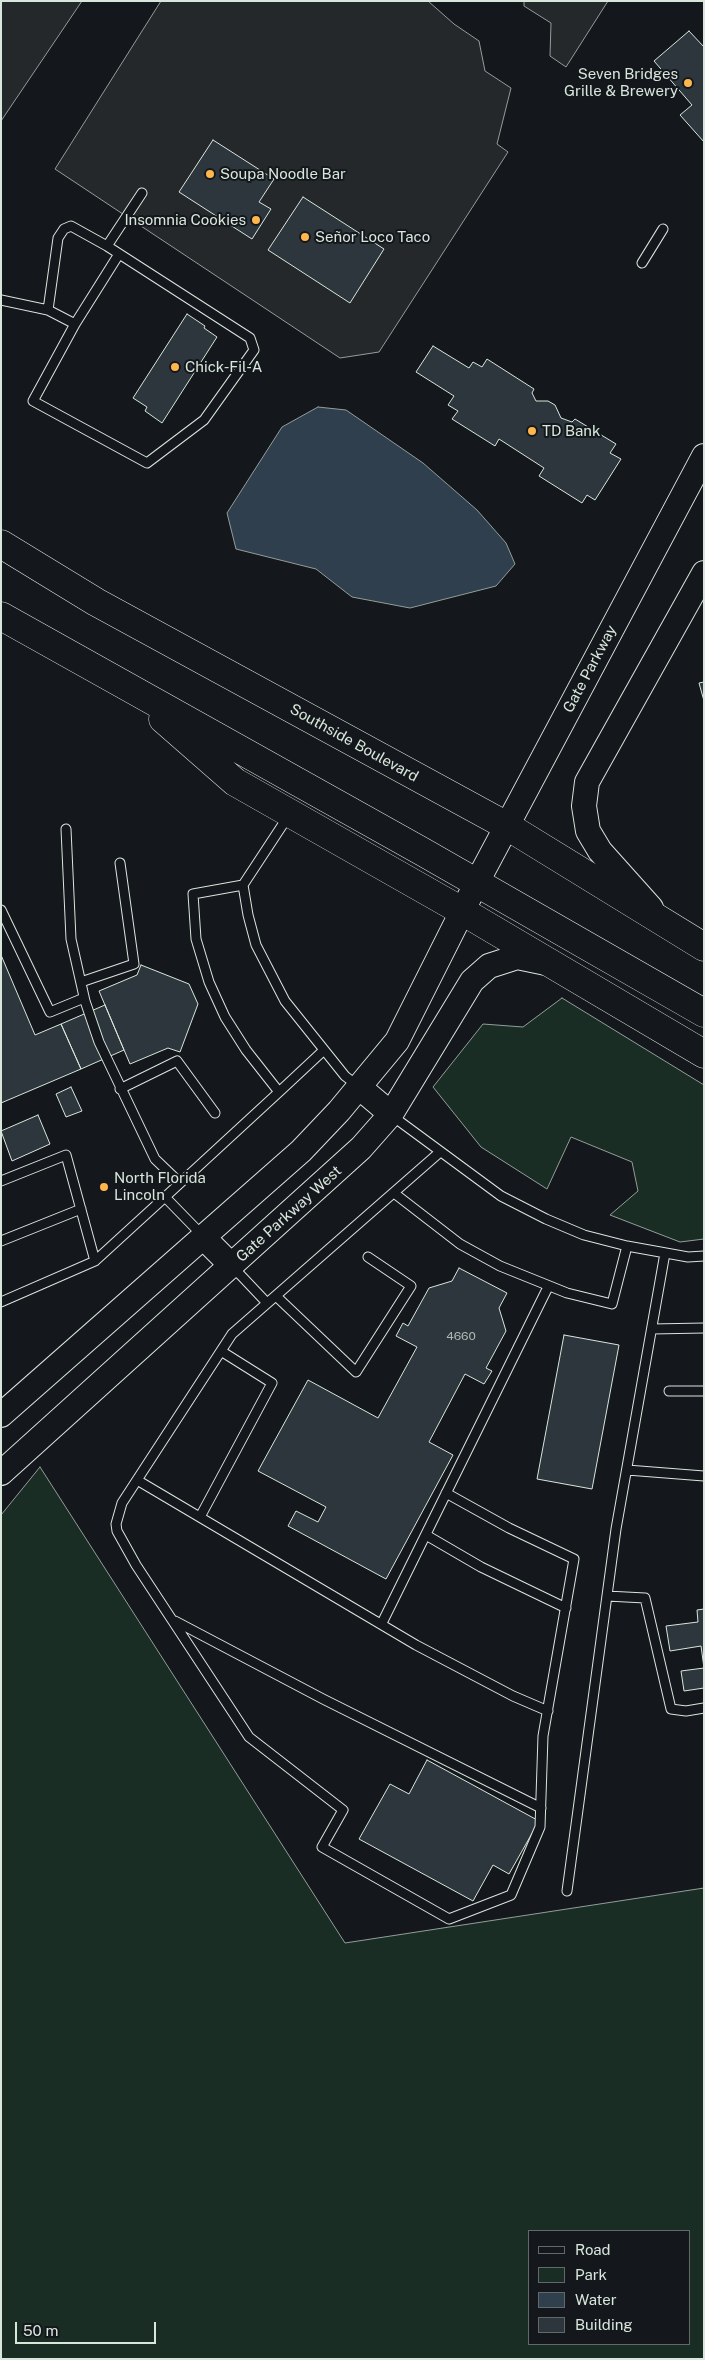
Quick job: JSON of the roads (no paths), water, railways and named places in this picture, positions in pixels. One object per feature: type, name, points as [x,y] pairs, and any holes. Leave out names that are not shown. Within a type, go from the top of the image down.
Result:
[{"type":"highway","name":"Southside Boulevard","points":[[1,544],[96,602],[507,826],[704,948]]},
{"type":"highway","points":[[1,616],[477,882],[704,1013]]},
{"type":"highway","points":[[120,682],[235,782],[462,911],[704,1054]]},
{"type":"main road","name":"Gate Parkway","points":[[477,882],[704,456]]},
{"type":"main road","points":[[669,928],[600,851],[588,831],[584,806],[587,782],[704,573]]},
{"type":"main road","points":[[1,1415],[301,1151],[397,1041],[477,882]]},
{"type":"main road","name":"Gate Parkway West","points":[[1,1474],[361,1148],[391,1114],[472,981],[489,966],[517,957],[553,964]]},
{"type":"main road","points":[[359,1086],[391,1114]]},
{"type":"main road","points":[[203,1237],[232,1266]]},
{"type":"lane","points":[[108,246],[142,194]]},
{"type":"lane","points":[[48,310],[58,238],[64,229],[71,226],[108,246],[250,338],[254,350],[204,420],[146,463],[33,402],[75,324],[119,254]]},
{"type":"lane","points":[[642,263],[663,229]]},
{"type":"lane","points":[[1,300],[48,310],[75,324]]},
{"type":"lane","points":[[290,813],[243,885],[248,915],[256,945],[284,1001],[345,1076],[359,1086]]},
{"type":"lane","points":[[66,829],[71,939],[84,998],[120,1089],[155,1159],[180,1183]]},
{"type":"lane","points":[[81,982],[134,964],[120,863]]},
{"type":"lane","points":[[243,885],[193,894],[196,940],[209,982],[225,1018],[246,1050],[279,1092]]},
{"type":"lane","points":[[1,910],[50,1012],[84,998]]},
{"type":"lane","points":[[1,1302],[95,1261],[324,1050]]},
{"type":"lane","points":[[120,1089],[177,1061],[215,1113]]},
{"type":"lane","points":[[391,1114],[501,1196],[546,1219],[584,1235],[627,1246],[688,1257],[704,1256]]},
{"type":"lane","points":[[440,1152],[232,1334],[117,1513],[117,1531],[136,1565],[249,1737],[343,1810],[322,1847],[449,1919],[511,1895],[540,1828],[544,1736],[574,1559],[509,1528],[446,1493]]},
{"type":"lane","points":[[1,1181],[66,1155],[95,1261]]},
{"type":"lane","points":[[394,1193],[460,1244],[500,1266],[548,1287],[612,1304],[627,1246]]},
{"type":"lane","points":[[165,1197],[203,1237]]},
{"type":"lane","points":[[1,1241],[81,1209]]},
{"type":"lane","points":[[567,1891],[607,1596],[665,1253]]},
{"type":"lane","points":[[276,1296],[356,1372],[411,1286],[368,1257]]},
{"type":"lane","points":[[232,1266],[267,1303]]},
{"type":"lane","points":[[382,1623],[548,1287]]},
{"type":"lane","points":[[652,1330],[704,1328]]},
{"type":"lane","points":[[200,1517],[272,1383],[220,1351]]},
{"type":"lane","points":[[669,1391],[704,1391]]},
{"type":"lane","points":[[627,1470],[704,1476]]},
{"type":"lane","points":[[137,1480],[463,1670],[513,1696],[548,1711]]},
{"type":"lane","points":[[426,1535],[481,1567],[566,1608]]},
{"type":"lane","points":[[607,1596],[645,1598],[671,1709],[686,1711],[704,1708]]},
{"type":"lane","points":[[172,1619],[323,1699],[541,1808]]},
{"type":"water","points":[[318,407],[346,410],[423,463],[477,510],[506,543],[515,564],[496,586],[410,608],[352,597],[316,569],[236,549],[227,513],[282,427]]},
{"type":"place","name":"Seven Bridges Grille & Brewery","points":[[688,83]]},
{"type":"place","name":"Soupa Noodle Bar","points":[[210,174]]},
{"type":"place","name":"Insomnia Cookies","points":[[256,220]]},
{"type":"place","name":"Señor Loco Taco","points":[[305,237]]},
{"type":"place","name":"Chick-Fil-A","points":[[175,367]]},
{"type":"place","name":"TD Bank","points":[[532,431]]},
{"type":"place","name":"North Florida Lincoln","points":[[104,1187]]}]
